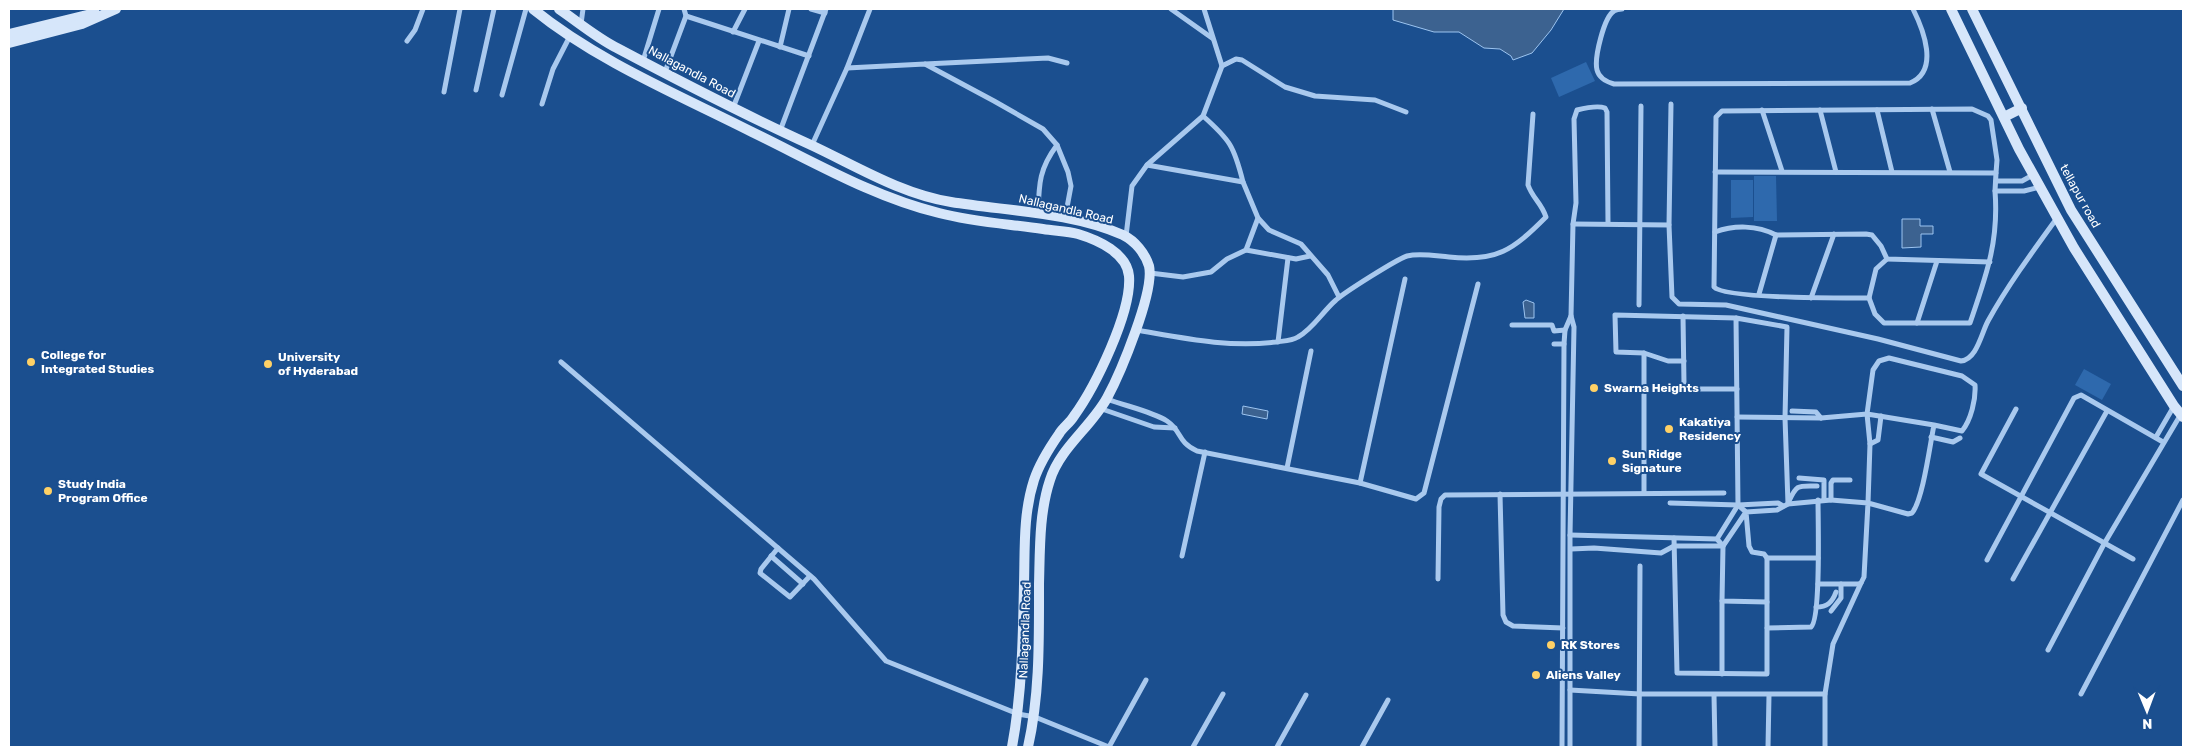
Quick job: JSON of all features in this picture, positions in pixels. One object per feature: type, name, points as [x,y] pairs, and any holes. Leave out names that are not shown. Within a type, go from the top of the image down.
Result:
[{"type":"main road","name":"Nallagandla Road","points":[[533,9],[570,36],[643,78],[860,185],[906,203],[947,215],[1078,234],[1120,256],[1126,263],[1129,276],[1128,294],[1118,329],[1093,387],[1072,420],[1059,432],[1035,476],[1028,502],[1024,530],[1023,638],[1018,714],[1012,747]]},
{"type":"main road","name":"Nallagandla Road","points":[[559,9],[617,48],[779,132],[920,195],[950,202],[1038,213],[1065,219],[1126,236],[1144,254],[1150,273],[1136,330],[1106,399],[1058,462],[1050,480],[1040,528],[1039,641],[1035,717],[1028,747]]},
{"type":"main road","points":[[1951,9],[2040,187],[2074,248],[2182,416]]},
{"type":"main road","name":"tellapur road","points":[[1972,9],[2071,210],[2183,386]]},
{"type":"main road","points":[[9,34],[113,10]]},
{"type":"main road","points":[[9,43],[82,24],[113,10]]},
{"type":"main road","points":[[2004,116],[2022,108]]},
{"type":"main road","points":[[947,215],[950,202]]},
{"type":"street","points":[[407,41],[415,30],[423,9]]},
{"type":"street","points":[[444,92],[460,9]]},
{"type":"street","points":[[476,90],[494,9]]},
{"type":"street","points":[[502,96],[526,9]]},
{"type":"street","points":[[581,24],[582,9]]},
{"type":"street","points":[[643,61],[658,9]]},
{"type":"street","points":[[665,72],[686,16],[684,9]]},
{"type":"street","points":[[733,32],[744,9]]},
{"type":"street","points":[[780,47],[789,9]]},
{"type":"street","points":[[779,132],[826,11],[811,9]]},
{"type":"street","points":[[811,146],[870,9]]},
{"type":"street","points":[[1171,9],[1213,39]]},
{"type":"street","points":[[1126,236],[1132,186],[1147,164],[1203,116],[1222,66],[1204,9]]},
{"type":"street","points":[[1622,9],[1614,11],[1608,17],[1603,28],[1597,57],[1597,70],[1600,76],[1614,84],[1910,83],[1918,80],[1924,72],[1926,59],[1924,31],[1913,9]]},
{"type":"street","points":[[686,16],[809,56]]},
{"type":"street","points":[[542,104],[553,69],[570,36]]},
{"type":"street","points":[[733,108],[759,41]]},
{"type":"street","points":[[846,68],[1041,58],[1067,64]]},
{"type":"street","points":[[1222,66],[1236,59],[1242,60],[1285,87],[1315,96],[1375,100],[1406,112]]},
{"type":"street","points":[[925,64],[1043,129],[1057,145],[1068,172],[1071,186],[1065,219]]},
{"type":"street","points":[[1671,104],[1669,224],[1672,297],[1679,304],[1726,305],[1967,360],[1972,356],[1988,322],[2014,278],[2057,217]]},
{"type":"street","points":[[1639,305],[1642,106]]},
{"type":"street","points":[[1570,747],[1570,535],[1574,327],[1571,316],[1573,224],[1576,203],[1575,113],[1577,110],[1585,108],[1602,107],[1606,108],[1607,112],[1608,224]]},
{"type":"street","points":[[1932,109],[1950,172]]},
{"type":"street","points":[[1869,298],[1780,298],[1759,294],[1720,292],[1714,287],[1716,117],[1718,113],[1722,111],[1762,110],[1972,109],[1988,116],[1991,120],[1997,160],[1995,240],[1990,262],[1970,323],[1884,323],[1875,314],[1869,298],[1876,269],[1887,259],[1990,262]]},
{"type":"street","points":[[1762,110],[1782,171]]},
{"type":"street","points":[[1820,110],[1836,172]]},
{"type":"street","points":[[1877,110],[1892,172]]},
{"type":"street","points":[[1136,330],[1216,347],[1278,342],[1299,337],[1339,298],[1407,256],[1434,255],[1473,258],[1493,256],[1505,252],[1522,241],[1546,218],[1542,206],[1532,195],[1528,185],[1533,114]]},
{"type":"street","points":[[1203,116],[1226,136],[1234,151],[1243,182],[1258,218],[1269,230],[1301,244],[1328,275],[1339,298]]},
{"type":"street","points":[[1038,213],[1039,182],[1042,168],[1057,145]]},
{"type":"street","points":[[1147,164],[1243,182]]},
{"type":"street","points":[[1715,172],[1996,173]]},
{"type":"street","points":[[1996,181],[2022,181],[2034,175]]},
{"type":"street","points":[[1995,191],[2024,191],[2040,187]]},
{"type":"street","points":[[1246,250],[1258,218]]},
{"type":"street","points":[[1573,224],[1669,224]]},
{"type":"street","points":[[1715,232],[1726,228],[1751,227],[1765,229],[1776,235],[1872,235],[1881,246],[1887,259]]},
{"type":"street","points":[[1811,298],[1834,234]]},
{"type":"street","points":[[1759,294],[1776,235]]},
{"type":"street","points":[[1150,273],[1184,277],[1211,272],[1227,259],[1246,250],[1296,259],[1310,256]]},
{"type":"street","points":[[1278,342],[1288,258]]},
{"type":"street","points":[[1916,323],[1937,260]]},
{"type":"street","points":[[1360,483],[1405,279]]},
{"type":"street","points":[[1106,399],[1165,420],[1175,428],[1183,443],[1197,451],[1360,483],[1416,499],[1424,493],[1478,284]]},
{"type":"street","points":[[1684,361],[1668,361],[1644,353],[1616,352],[1615,315],[1736,318],[1787,327],[1785,505]]},
{"type":"street","points":[[1562,747],[1564,344],[1565,330],[1571,316]]},
{"type":"street","points":[[1682,316],[1684,384],[1687,389],[1737,389]]},
{"type":"street","points":[[1717,539],[1738,505],[1736,318]]},
{"type":"street","points":[[1512,325],[1552,325],[1554,330],[1565,330]]},
{"type":"street","points":[[1554,344],[1564,344]]},
{"type":"street","points":[[1287,468],[1312,351]]},
{"type":"street","points":[[1644,353],[1644,494]]},
{"type":"street","points":[[1737,418],[1821,418],[1867,414],[1934,424],[1962,431],[1966,426],[1976,394],[1975,385],[1962,376],[1889,358],[1879,361],[1873,370],[1867,414],[1870,444],[1864,577],[1833,644],[1825,694],[1825,747]]},
{"type":"street","points":[[560,362],[810,576],[886,660],[1018,714],[1035,717],[1109,747],[1146,680]]},
{"type":"street","points":[[1987,560],[2074,398],[2081,395],[2163,442]]},
{"type":"street","points":[[2156,437],[2174,406]]},
{"type":"street","points":[[1099,408],[1154,427],[1175,428]]},
{"type":"street","points":[[2016,409],[1981,474],[2133,559]]},
{"type":"street","points":[[1792,411],[1816,412],[1821,418]]},
{"type":"street","points":[[2013,579],[2108,411]]},
{"type":"street","points":[[1870,444],[1878,440],[1881,416]]},
{"type":"street","points":[[2048,650],[2104,544],[2163,442],[2182,416]]},
{"type":"street","points":[[1670,503],[1738,505],[1778,503],[1785,505],[1830,500],[1868,503],[1912,513],[1920,489],[1934,424]]},
{"type":"street","points":[[1931,438],[1953,442],[1960,438]]},
{"type":"street","points":[[1182,556],[1205,452]]},
{"type":"street","points":[[1766,628],[1811,627],[1815,621],[1821,500],[1824,480],[1799,478]]},
{"type":"street","points":[[1830,500],[1833,480],[1850,480]]},
{"type":"street","points":[[1746,512],[1777,510],[1785,505],[1793,490],[1799,486],[1817,486]]},
{"type":"street","points":[[1438,578],[1439,507],[1441,498],[1452,493],[1724,494]]},
{"type":"street","points":[[1500,494],[1503,615],[1506,622],[1514,626],[1563,628]]},
{"type":"street","points":[[2081,694],[2183,500]]},
{"type":"street","points":[[1674,538],[1676,671],[1681,674],[1766,674],[1767,558],[1764,554],[1752,552],[1749,546],[1746,512],[1738,505]]},
{"type":"street","points":[[1722,674],[1723,546],[1746,512]]},
{"type":"street","points":[[1570,535],[1717,539],[1723,546]]},
{"type":"street","points":[[1571,549],[1594,548],[1661,552],[1674,546],[1723,546]]},
{"type":"street","points":[[778,548],[761,569],[760,573],[790,597],[810,576]]},
{"type":"street","points":[[771,556],[803,584]]},
{"type":"street","points":[[1767,558],[1818,558]]},
{"type":"street","points":[[790,572],[796,564]]},
{"type":"street","points":[[1639,747],[1640,566]]},
{"type":"street","points":[[1818,584],[1861,583]]},
{"type":"street","points":[[1831,611],[1841,598],[1841,584]]},
{"type":"street","points":[[1816,608],[1825,608],[1834,598],[1836,592]]},
{"type":"street","points":[[1722,601],[1767,602]]},
{"type":"street","points":[[1570,690],[1640,694],[1825,694]]},
{"type":"street","points":[[1193,747],[1223,694]]},
{"type":"street","points":[[1714,694],[1716,747]]},
{"type":"street","points":[[1768,747],[1769,695]]},
{"type":"street","points":[[1277,747],[1306,696]]},
{"type":"street","points":[[1362,747],[1388,700]]},
{"type":"shaded area","points":[[1393,9],[1564,9],[1551,30],[1532,53],[1513,60],[1511,56],[1500,49],[1484,48],[1459,32],[1434,32],[1393,20]]},
{"type":"shaded area","points":[[1586,62],[1595,81],[1559,97],[1551,78]]},
{"type":"shaded area","points":[[1754,176],[1776,176],[1777,221],[1754,221]]},
{"type":"shaded area","points":[[1731,180],[1753,180],[1753,217],[1731,218]]},
{"type":"shaded area","points":[[1902,219],[1920,219],[1920,226],[1933,226],[1933,234],[1921,234],[1921,247],[1902,248]]},
{"type":"shaded area","points":[[1526,300],[1534,303],[1534,318],[1525,318],[1523,302]]},
{"type":"shaded area","points":[[2084,369],[2111,384],[2102,400],[2075,385]]},
{"type":"shaded area","points":[[1243,406],[1268,411],[1267,419],[1242,414]]},
{"type":"place","name":"College for Integrated Studies","points":[[31,362]]},
{"type":"place","name":"University of Hyderabad","points":[[268,364]]},
{"type":"place","name":"Swarna Heights","points":[[1594,388]]},
{"type":"place","name":"Kakatiya Residency","points":[[1669,429]]},
{"type":"place","name":"Sun Ridge Signature","points":[[1612,461]]},
{"type":"place","name":"Study India Program Office","points":[[48,491]]},
{"type":"place","name":"RK Stores","points":[[1551,645]]},
{"type":"place","name":"Aliens Valley","points":[[1536,675]]}]
